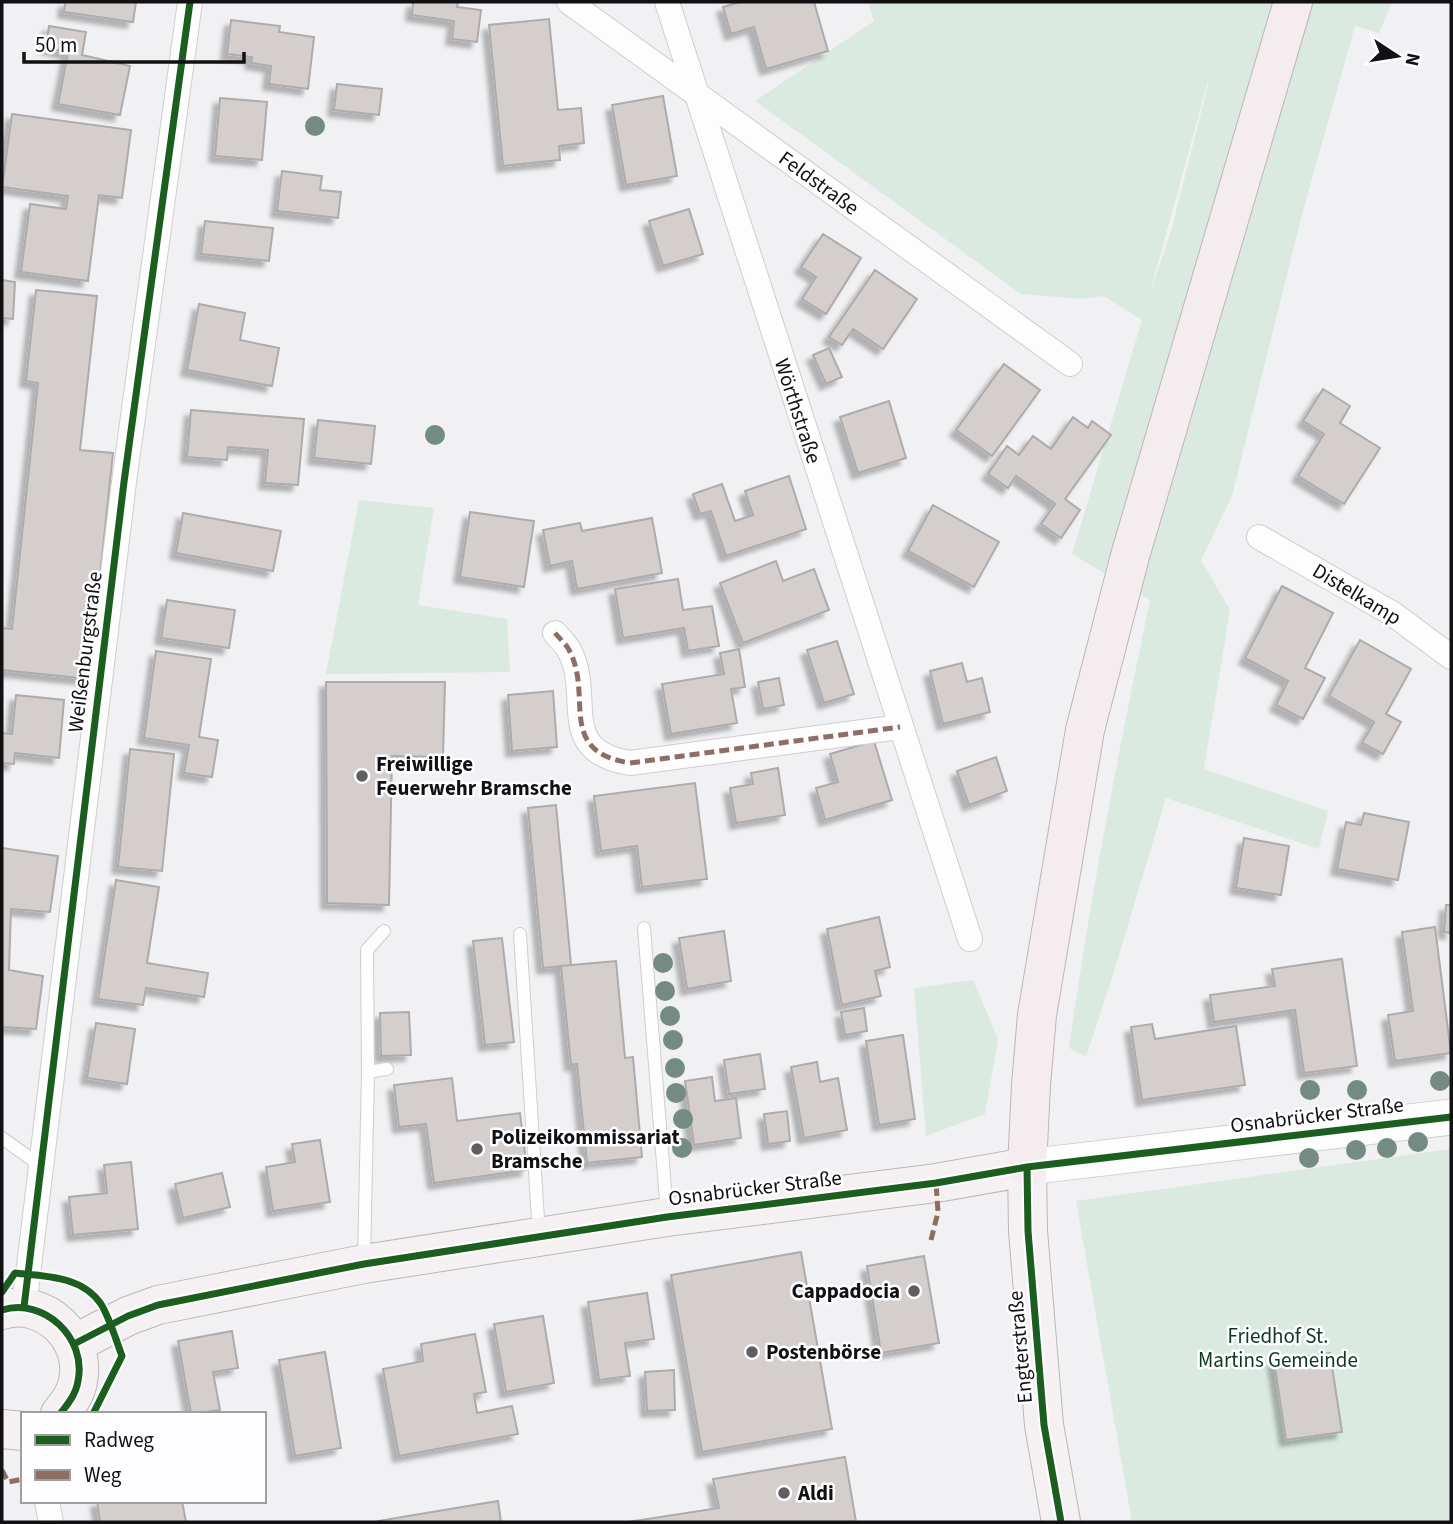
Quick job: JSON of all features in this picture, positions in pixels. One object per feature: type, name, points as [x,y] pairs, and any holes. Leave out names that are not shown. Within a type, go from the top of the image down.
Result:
[{"type":"highway","points":[[1027,1167],[1037,1015],[1085,730],[1130,556],[1293,2]]},
{"type":"main road","name":"Osnabrücker Straße","points":[[74,1344],[128,1317],[158,1306],[364,1264],[667,1217],[936,1183],[1027,1167],[1451,1117]]},
{"type":"main road","name":"Engterstraße","points":[[1027,1167],[1028,1231],[1044,1425],[1062,1522]]},
{"type":"main road","points":[[13,1308],[44,1313],[61,1324],[74,1344],[79,1360],[79,1381],[72,1400],[62,1412]]},
{"type":"main road","points":[[2,1429],[21,1431]]},
{"type":"street","name":"Weißenburgstraße","points":[[13,1308],[41,1166],[124,482],[190,2]]},
{"type":"street","name":"Feldstraße","points":[[569,2],[1070,364]]},
{"type":"street","name":"Wörthstraße","points":[[667,2],[970,939]]},
{"type":"street","name":"Distelkamp","points":[[1259,537],[1394,614],[1451,657]]},
{"type":"street","points":[[555,633],[568,648],[575,665],[582,726],[592,748],[609,760],[630,764],[900,727]]},
{"type":"street","points":[[47,1503],[51,1522]]},
{"type":"lane","points":[[644,928],[667,1217]]},
{"type":"lane","points":[[364,1264],[368,1072],[367,950],[384,931]]},
{"type":"lane","points":[[520,934],[539,1238]]},
{"type":"lane","points":[[368,1072],[387,1069]]},
{"type":"lane","points":[[2,1138],[41,1166]]},
{"type":"green space","points":[[868,2],[1392,2],[1379,33],[1355,26],[1301,218],[1232,496],[1201,560],[1230,610],[1204,769],[1328,811],[1319,849],[1166,798],[1086,1057],[1069,1048],[1106,823],[1150,600],[1072,554],[1142,320],[1104,296],[1081,299],[1021,294],[755,101],[874,21]],"holes":[[[1209,81],[1172,228],[1150,293]]]},
{"type":"green space","points":[[359,500],[434,508],[418,605],[507,619],[510,672],[326,674]]},
{"type":"green space","points":[[973,980],[998,1039],[985,1114],[926,1136],[914,988]]},
{"type":"green space","name":"Friedhof St. Martins Gemeinde","points":[[1451,1149],[1451,1522],[1132,1522],[1076,1201]]},
{"type":"building","points":[[65,2],[136,2],[133,22],[64,12]]},
{"type":"building","points":[[413,2],[458,2],[457,7],[481,10],[477,42],[452,39],[454,21],[412,15]]},
{"type":"building","points":[[740,2],[814,2],[828,51],[766,69],[754,27],[731,34],[723,7]]},
{"type":"building","points":[[549,19],[558,110],[581,108],[584,143],[559,146],[560,160],[503,166],[489,25]]},
{"type":"building","points":[[231,20],[280,26],[279,32],[314,37],[308,89],[269,84],[271,66],[251,63],[252,57],[227,54]]},
{"type":"building","points":[[49,26],[86,32],[82,55],[130,66],[120,115],[58,104],[68,53],[46,47]]},
{"type":"building","points":[[337,84],[382,89],[379,115],[334,110]]},
{"type":"building","points":[[663,96],[677,176],[626,185],[612,105]]},
{"type":"building","points":[[220,98],[267,102],[262,160],[215,156]]},
{"type":"building","points":[[12,114],[131,130],[122,198],[99,195],[88,281],[21,272],[30,204],[66,209],[68,196],[2,187]]},
{"type":"building","points":[[282,171],[322,176],[320,190],[341,192],[338,218],[277,211]]},
{"type":"building","points":[[689,209],[703,254],[663,266],[649,221]]},
{"type":"building","points":[[205,221],[273,228],[269,261],[201,254]]},
{"type":"building","points":[[823,234],[861,258],[826,314],[802,299],[816,277],[801,267]]},
{"type":"building","points":[[875,270],[917,299],[883,349],[853,329],[842,345],[829,337]]},
{"type":"building","points":[[2,280],[15,282],[13,319],[2,318]]},
{"type":"building","points":[[36,290],[97,296],[80,450],[113,453],[89,679],[2,670],[2,628],[12,629],[38,383],[26,381]]},
{"type":"building","points":[[199,304],[245,313],[240,340],[279,348],[272,386],[187,370]]},
{"type":"building","points":[[829,348],[842,377],[826,384],[813,355]]},
{"type":"building","points":[[1004,364],[1040,390],[992,456],[956,430]]},
{"type":"building","points":[[1323,389],[1350,406],[1340,423],[1380,448],[1344,504],[1298,476],[1324,434],[1303,421]]},
{"type":"building","points":[[889,401],[906,458],[858,473],[840,417]]},
{"type":"building","points":[[191,410],[304,419],[298,485],[265,483],[268,450],[228,447],[227,460],[187,457]]},
{"type":"building","points":[[1073,417],[1088,428],[1092,421],[1111,435],[1065,499],[1080,510],[1061,538],[1041,524],[1055,504],[1016,476],[1008,488],[988,474],[1007,446],[1019,455],[1033,436],[1051,449]]},
{"type":"building","points":[[318,420],[375,426],[371,464],[314,458]]},
{"type":"building","points":[[789,476],[806,529],[726,556],[711,511],[700,514],[693,494],[722,484],[735,521],[753,515],[745,491]]},
{"type":"building","points":[[933,505],[999,542],[974,587],[908,551]]},
{"type":"building","points":[[470,512],[534,521],[524,587],[460,577]]},
{"type":"building","points":[[183,513],[281,531],[273,571],[176,553]]},
{"type":"building","points":[[652,518],[662,573],[577,589],[572,561],[550,566],[543,530],[580,523],[582,531]]},
{"type":"building","points":[[776,561],[783,581],[814,569],[829,610],[743,643],[720,583]]},
{"type":"building","points":[[678,579],[683,610],[712,606],[719,646],[688,651],[684,628],[623,638],[615,589]]},
{"type":"building","points":[[1282,586],[1333,613],[1305,668],[1325,678],[1303,719],[1276,705],[1288,681],[1245,658]]},
{"type":"building","points":[[167,600],[235,610],[229,648],[161,638]]},
{"type":"building","points":[[1360,640],[1411,669],[1386,714],[1401,722],[1383,754],[1362,743],[1374,722],[1329,696]]},
{"type":"building","points":[[837,641],[854,694],[824,703],[807,650]]},
{"type":"building","points":[[739,649],[745,687],[731,689],[737,723],[671,734],[662,684],[724,674],[720,653]]},
{"type":"building","points":[[156,651],[211,659],[199,737],[218,740],[212,777],[184,773],[189,745],[144,738]]},
{"type":"building","points":[[962,663],[967,682],[982,678],[990,712],[943,724],[930,671]]},
{"type":"building","points":[[779,678],[784,705],[763,709],[758,682]]},
{"type":"building","points":[[326,682],[445,682],[443,757],[392,756],[389,905],[327,903]]},
{"type":"building","points":[[553,691],[557,747],[512,751],[508,695]]},
{"type":"building","points":[[16,695],[64,700],[59,758],[15,753],[14,764],[2,763],[2,733],[12,734]]},
{"type":"building","points":[[874,741],[892,800],[825,820],[816,788],[838,782],[830,754]]},
{"type":"building","points":[[130,749],[174,754],[162,871],[118,867]]},
{"type":"building","points":[[996,757],[1007,791],[969,805],[957,771]]},
{"type":"building","points":[[778,768],[785,815],[736,823],[730,788],[753,784],[751,773]]},
{"type":"building","points":[[695,783],[707,879],[642,887],[637,846],[601,851],[594,796]]},
{"type":"building","points":[[556,805],[571,965],[543,968],[528,808]]},
{"type":"building","points":[[1364,813],[1409,822],[1398,880],[1337,869],[1346,822],[1361,825]]},
{"type":"building","points":[[1244,838],[1289,846],[1281,895],[1236,888]]},
{"type":"building","points":[[2,848],[58,856],[50,912],[11,909],[9,970],[43,976],[36,1029],[2,1027]]},
{"type":"building","points":[[116,880],[159,887],[147,963],[208,973],[204,997],[146,988],[143,1005],[98,999]]},
{"type":"building","points":[[1446,905],[1451,905],[1451,933],[1444,932]]},
{"type":"building","points":[[879,917],[890,967],[875,971],[881,996],[842,1005],[827,929]]},
{"type":"building","points":[[1435,927],[1451,1053],[1395,1061],[1388,1015],[1413,1011],[1402,932]]},
{"type":"building","points":[[724,931],[731,981],[687,989],[679,938]]},
{"type":"building","points":[[502,938],[514,1042],[485,1045],[473,941]]},
{"type":"building","points":[[1342,959],[1357,1066],[1304,1073],[1295,1010],[1214,1022],[1210,995],[1275,986],[1272,969]]},
{"type":"building","points":[[616,961],[625,1058],[633,1057],[642,1157],[587,1163],[577,1064],[571,1065],[561,966]]},
{"type":"building","points":[[864,1008],[867,1031],[845,1035],[841,1012]]},
{"type":"building","points":[[409,1012],[411,1055],[381,1056],[380,1013]]},
{"type":"building","points":[[96,1023],[135,1029],[127,1084],[87,1078]]},
{"type":"building","points":[[1152,1024],[1155,1039],[1236,1026],[1245,1085],[1142,1100],[1131,1027]]},
{"type":"building","points":[[903,1035],[915,1119],[879,1125],[866,1041]]},
{"type":"building","points":[[760,1054],[765,1089],[729,1094],[724,1060]]},
{"type":"building","points":[[817,1062],[820,1082],[838,1078],[847,1130],[804,1138],[791,1067]]},
{"type":"building","points":[[712,1077],[715,1101],[736,1098],[741,1138],[694,1145],[685,1081]]},
{"type":"building","name":"Polizeikommissariat Bramsche","points":[[452,1078],[457,1121],[520,1113],[527,1170],[434,1183],[426,1124],[399,1127],[394,1085]]},
{"type":"building","points":[[787,1111],[790,1141],[768,1144],[764,1114]]},
{"type":"building","points":[[320,1140],[330,1202],[273,1211],[266,1167],[295,1162],[292,1144]]},
{"type":"building","points":[[131,1162],[138,1229],[73,1235],[69,1197],[107,1193],[104,1165]]},
{"type":"building","points":[[222,1173],[230,1207],[183,1218],[175,1184]]},
{"type":"building","name":"Postenbörse","points":[[801,1252],[832,1429],[702,1452],[671,1275]]},
{"type":"building","points":[[924,1256],[939,1343],[881,1353],[867,1266]]},
{"type":"building","points":[[647,1293],[654,1339],[625,1343],[630,1376],[599,1380],[588,1302]]},
{"type":"building","points":[[543,1316],[554,1383],[506,1392],[494,1324]]},
{"type":"building","points":[[232,1331],[238,1368],[213,1372],[220,1410],[191,1412],[178,1341]]},
{"type":"building","points":[[475,1334],[486,1392],[474,1394],[477,1413],[512,1406],[518,1434],[399,1456],[383,1369],[423,1361],[421,1344]]},
{"type":"building","points":[[325,1352],[341,1448],[295,1456],[279,1360]]},
{"type":"building","points":[[1330,1353],[1342,1432],[1286,1440],[1274,1361]]},
{"type":"building","points":[[674,1370],[675,1410],[647,1411],[645,1372]]},
{"type":"building","name":"Aldi","points":[[845,1457],[856,1522],[628,1522],[719,1508],[713,1479]]},
{"type":"building","points":[[498,1501],[501,1522],[378,1522],[378,1521]]},
{"type":"building","points":[[97,1503],[182,1503],[186,1522],[100,1522]]},
{"type":"marked path","points":[[555,633],[568,648],[576,668],[584,734],[592,747],[607,757],[630,763],[900,727]]},
{"type":"marked path","points":[[931,1240],[938,1212],[936,1183]]},
{"type":"marked path","points":[[2,1470],[8,1482],[21,1479]]},
{"type":"cycle path","points":[[24,1307],[124,482],[190,2]]},
{"type":"cycle path","points":[[74,1344],[128,1316],[158,1305],[364,1264],[667,1217],[936,1183],[1027,1167],[1451,1117]]},
{"type":"cycle path","points":[[1027,1167],[1028,1231],[1044,1425],[1061,1522]]},
{"type":"cycle path","points":[[2,1292],[15,1273],[38,1275],[62,1279],[84,1288],[101,1304],[122,1356],[94,1412]]},
{"type":"cycle path","points":[[2,1310],[18,1308],[47,1315],[69,1336],[76,1350],[78,1381],[74,1395],[62,1412]]},
{"type":"place","name":"Freiwillige Feuerwehr Bramsche","points":[[362,776]]},
{"type":"place","name":"Polizeikommissariat Bramsche","points":[[477,1149]]},
{"type":"place","name":"Cappadocia","points":[[914,1291]]},
{"type":"place","name":"Postenbörse","points":[[752,1352]]},
{"type":"place","name":"Aldi","points":[[784,1493]]}]
